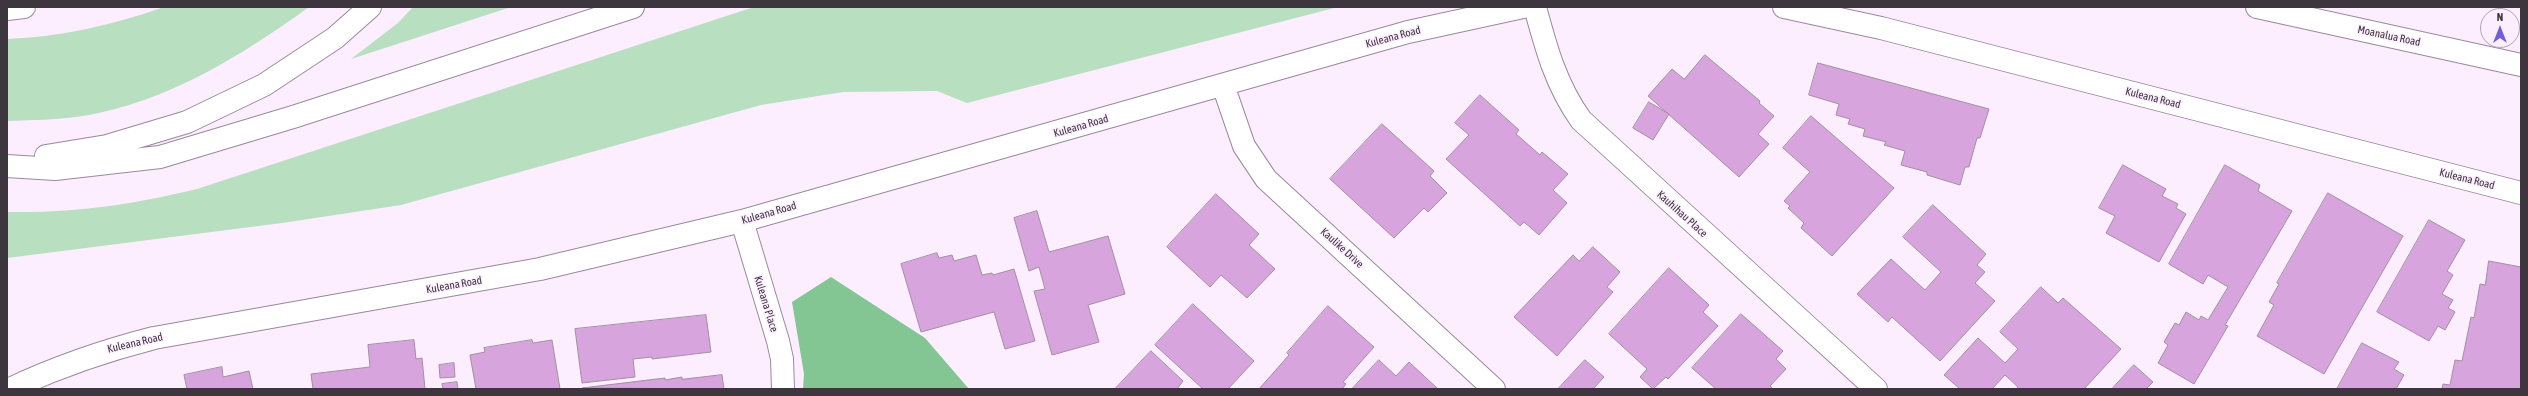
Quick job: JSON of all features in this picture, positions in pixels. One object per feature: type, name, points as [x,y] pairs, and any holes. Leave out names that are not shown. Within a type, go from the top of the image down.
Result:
[{"type":"main road","points":[[7,9],[24,7]]},
{"type":"main road","points":[[7,158],[43,157],[107,146],[187,122],[264,85],[335,38],[370,7]]},
{"type":"main road","points":[[7,166],[56,169],[160,158],[300,115],[633,7]]},
{"type":"main road","name":"Kuleana Road","points":[[10,389],[55,368],[106,350],[154,338],[540,269],[742,221],[1408,32],[1523,7]]},
{"type":"main road","name":"Kauhihau Place","points":[[1536,7],[1556,77],[1566,99],[1581,120],[1876,389]]},
{"type":"main road","name":"Kuleana Road","points":[[1784,7],[1881,28],[2521,193]]},
{"type":"main road","name":"Moanalua Road","points":[[2257,7],[2521,65]]},
{"type":"main road","name":"Kaulike Drive","points":[[1223,85],[1244,146],[1266,179],[1494,389]]},
{"type":"main road","name":"Kuleana Place","points":[[742,221],[779,347],[784,377],[783,389]]},
{"type":"green space","points":[[164,7],[309,7],[257,43],[202,75],[144,100],[83,116],[7,121],[7,39],[47,36],[87,29],[106,25]]},
{"type":"green space","points":[[413,7],[511,7],[351,59],[398,23]]},
{"type":"green space","points":[[754,7],[1338,7],[967,103],[937,91],[843,92],[761,105],[401,205],[282,223],[7,258],[7,212],[56,211],[103,207],[126,204],[197,189]]},
{"type":"green space","points":[[831,277],[925,338],[969,389],[803,389],[804,374],[792,302]]},
{"type":"building","points":[[1705,55],[1760,101],[1759,103],[1774,116],[1758,134],[1769,144],[1739,177],[1648,96],[1672,69],[1684,79]]},
{"type":"building","points":[[1818,63],[1989,109],[1980,138],[1977,138],[1969,167],[1965,167],[1960,185],[1927,175],[1927,172],[1901,165],[1905,151],[1884,145],[1886,142],[1863,136],[1865,129],[1848,124],[1850,119],[1836,115],[1839,104],[1809,95]]},
{"type":"building","points":[[1480,95],[1519,130],[1516,134],[1540,155],[1542,152],[1568,174],[1553,190],[1567,203],[1539,235],[1524,222],[1520,226],[1446,159],[1469,135],[1455,123]]},
{"type":"building","points":[[1649,102],[1669,114],[1653,140],[1633,128]]},
{"type":"building","points":[[1811,116],[1894,188],[1832,256],[1801,228],[1804,223],[1788,208],[1790,206],[1784,201],[1810,172],[1783,148]]},
{"type":"building","points":[[1382,124],[1434,171],[1430,176],[1447,193],[1428,212],[1424,208],[1394,238],[1330,179]]},
{"type":"building","points":[[2123,165],[2166,189],[2162,196],[2178,204],[2176,208],[2186,214],[2159,262],[2106,233],[2115,216],[2099,208]]},
{"type":"building","points":[[2225,165],[2260,185],[2258,191],[2292,211],[2225,325],[2228,326],[2194,384],[2158,363],[2168,345],[2164,342],[2175,323],[2179,325],[2186,312],[2199,320],[2201,316],[2208,320],[2228,287],[2208,275],[2203,284],[2169,264]]},
{"type":"building","points":[[2328,193],[2403,236],[2324,374],[2257,336],[2274,305],[2269,302],[2279,284],[2277,283]]},
{"type":"building","points":[[1216,194],[1259,234],[1249,245],[1275,269],[1247,298],[1221,275],[1210,287],[1167,247]]},
{"type":"building","points":[[1933,205],[1986,254],[1977,265],[1985,272],[1975,283],[1995,301],[1940,361],[1892,317],[1888,322],[1857,294],[1891,259],[1925,290],[1941,272],[1903,237]]},
{"type":"building","points":[[1037,211],[1049,252],[1108,236],[1125,294],[1088,305],[1099,342],[1052,355],[1034,291],[1045,289],[1039,267],[1029,271],[1014,218]]},
{"type":"building","points":[[2429,220],[2465,240],[2447,271],[2453,275],[2442,294],[2453,300],[2448,308],[2455,312],[2445,330],[2438,326],[2429,341],[2377,312]]},
{"type":"building","points":[[1593,247],[1620,272],[1607,287],[1613,292],[1557,356],[1514,317],[1573,255],[1579,261]]},
{"type":"building","points":[[937,253],[939,258],[952,255],[954,261],[976,255],[982,275],[992,273],[993,275],[1014,269],[1035,341],[1005,349],[994,312],[921,332],[901,264]]},
{"type":"building","points":[[2489,261],[2521,267],[2521,389],[2442,389],[2443,384],[2450,385],[2455,360],[2462,361],[2471,317],[2474,318],[2480,284],[2485,285]]},
{"type":"building","points":[[1669,268],[1709,305],[1703,312],[1718,326],[1668,379],[1666,377],[1653,389],[1640,377],[1647,369],[1609,334]]},
{"type":"building","points":[[2041,287],[2058,303],[2063,298],[2121,349],[2084,389],[2017,389],[2018,387],[2005,375],[1992,389],[1960,389],[1944,375],[1978,338],[2005,363],[2018,349],[2000,332]]},
{"type":"building","points":[[1193,304],[1254,361],[1228,389],[1203,389],[1155,345]]},
{"type":"building","points":[[1328,306],[1374,347],[1343,382],[1346,384],[1342,389],[1259,389],[1289,355],[1287,353]]},
{"type":"building","points":[[1741,314],[1783,351],[1776,359],[1786,369],[1770,386],[1773,389],[1716,389],[1692,368]]},
{"type":"building","points":[[706,315],[711,352],[652,359],[652,357],[633,359],[635,377],[582,383],[575,329]]},
{"type":"building","points":[[414,340],[416,359],[422,358],[425,389],[313,389],[311,374],[370,367],[368,345]]},
{"type":"building","points":[[532,340],[533,343],[552,340],[560,389],[476,389],[470,355],[485,352],[484,348]]},
{"type":"building","points":[[2362,343],[2399,362],[2394,369],[2404,375],[2396,389],[2337,389]]},
{"type":"building","points":[[1151,351],[1183,381],[1177,389],[1115,389]]},
{"type":"building","points":[[1379,360],[1396,376],[1409,362],[1438,389],[1352,389]]},
{"type":"building","points":[[1585,360],[1604,377],[1593,389],[1558,389]]},
{"type":"building","points":[[454,363],[455,377],[440,378],[439,365]]},
{"type":"building","points":[[2134,365],[2153,382],[2146,389],[2112,389]]},
{"type":"building","points":[[222,367],[223,377],[249,371],[253,389],[187,389],[184,375]]},
{"type":"building","points":[[722,375],[724,389],[582,388],[665,378],[665,380],[682,377],[682,379]]},
{"type":"building","points":[[457,382],[458,389],[443,389],[442,384]]}]
